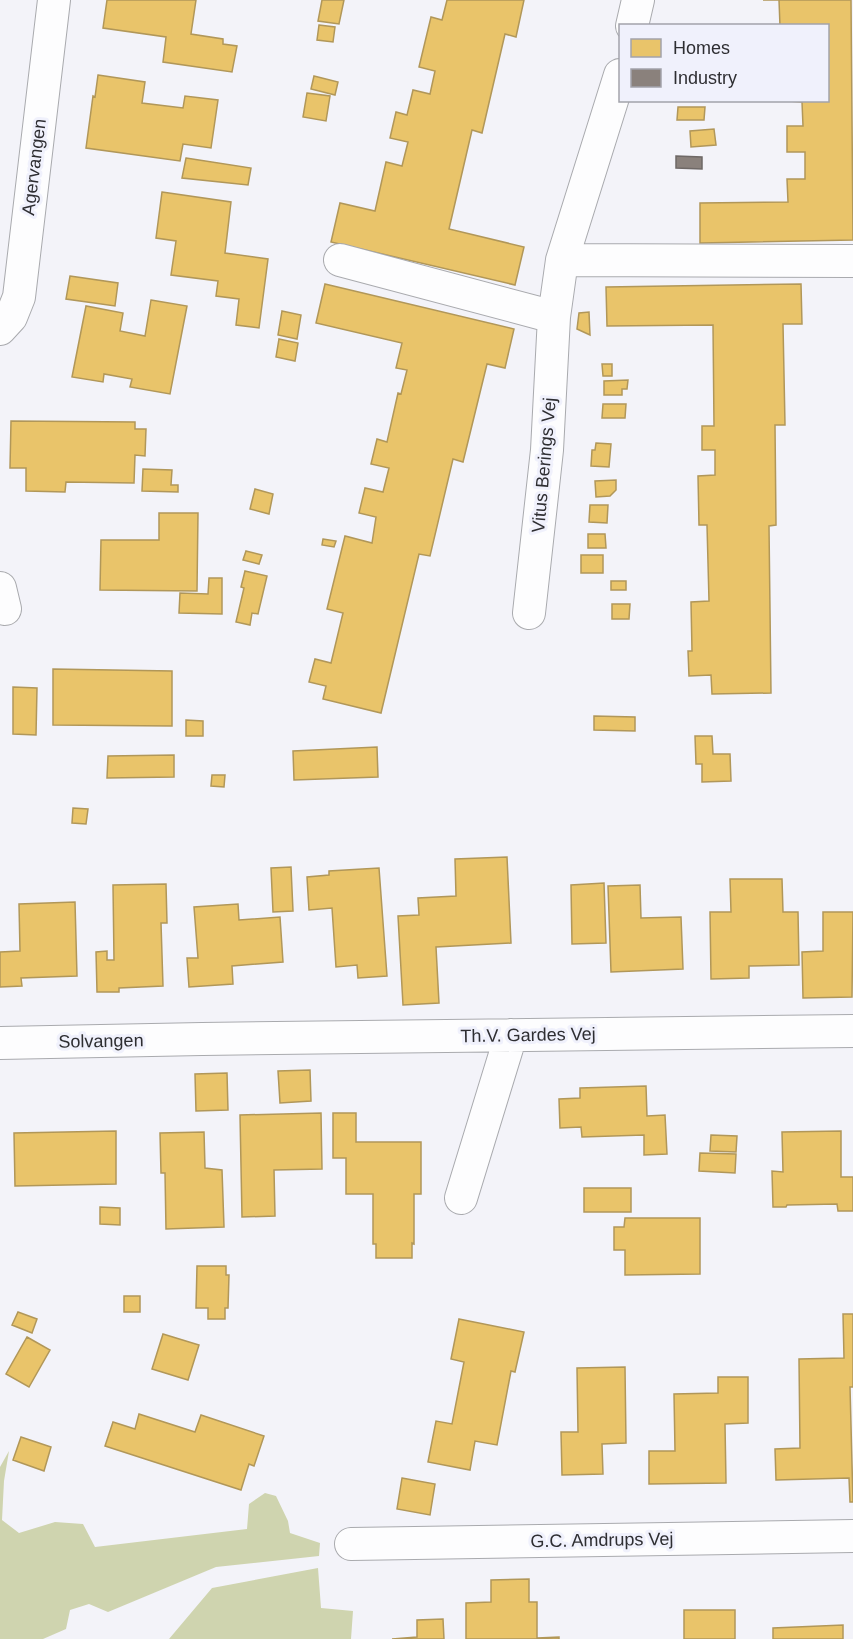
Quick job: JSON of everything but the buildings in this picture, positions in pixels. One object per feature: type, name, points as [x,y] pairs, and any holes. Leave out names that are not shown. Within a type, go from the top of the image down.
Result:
[{"type":"street","name":"Agervangen","points":[[0,329],[11,317],[19,297],[54,0]]},
{"type":"street","points":[[632,24],[638,0]]},
{"type":"street","name":"Vitus Berings Vej","points":[[530,613],[547,450],[554,317],[562,260],[619,81]]},
{"type":"street","points":[[340,260],[554,317]]},
{"type":"street","points":[[562,260],[853,261]]},
{"type":"street","name":"Th.V. Gardes Vej","points":[[202,1039],[853,1031]]},
{"type":"street","points":[[461,1197],[512,1035]]},
{"type":"street","name":"Solvangen","points":[[0,1043],[202,1039]]},
{"type":"street","name":"G.C. Amdrups Vej","points":[[351,1544],[853,1536]]},
{"type":"green space","points":[[9,1451],[4,1481],[2,1520],[19,1533],[55,1522],[83,1524],[95,1547],[247,1529],[249,1504],[265,1493],[276,1496],[288,1521],[290,1533],[320,1543],[319,1556],[216,1567],[108,1612],[89,1604],[70,1610],[66,1629],[43,1639],[0,1639],[0,1467]]},
{"type":"green space","points":[[318,1568],[321,1608],[353,1611],[351,1639],[169,1639],[212,1588]]}]
